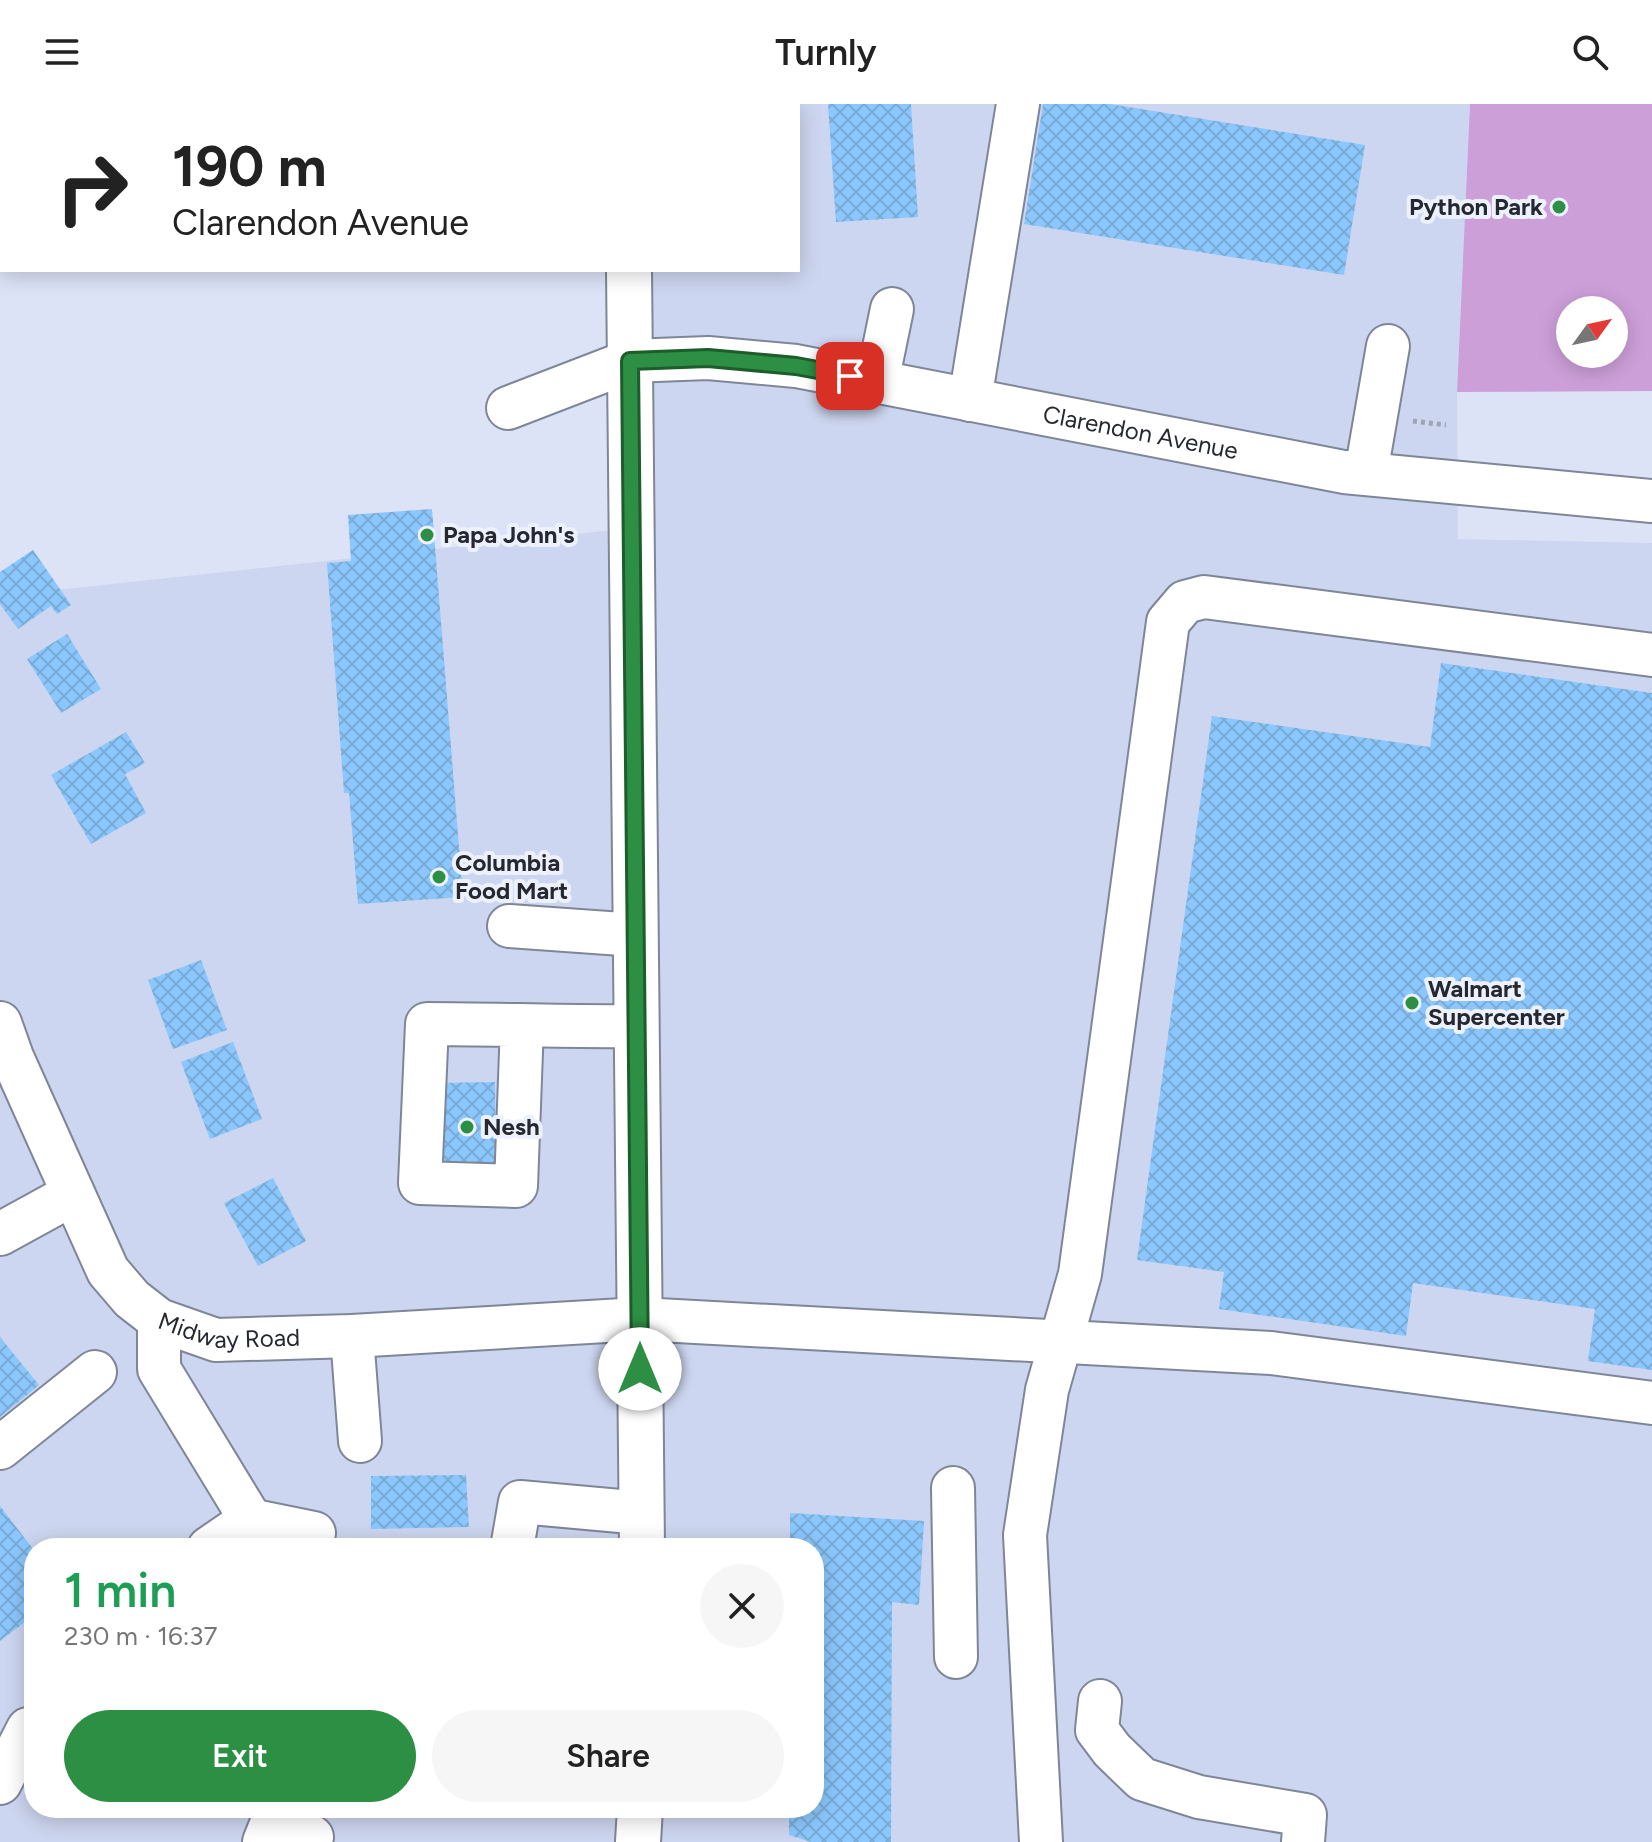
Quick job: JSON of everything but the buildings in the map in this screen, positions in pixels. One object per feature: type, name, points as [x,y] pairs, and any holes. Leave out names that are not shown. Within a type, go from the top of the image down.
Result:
[{"type":"main road","points":[[629,272],[642,1531]]},
{"type":"main road","points":[[638,1842],[639,1818]]},
{"type":"street","points":[[970,400],[1018,104]]},
{"type":"street","points":[[877,382],[892,309]]},
{"type":"street","points":[[1366,473],[1388,346]]},
{"type":"street","name":"Clarendon Avenue","points":[[508,408],[630,361],[723,359],[796,366],[1344,472],[1652,501]]},
{"type":"street","points":[[1041,1842],[1025,1535],[1047,1390],[1080,1274],[1168,622],[1185,602],[1204,597],[1652,655]]},
{"type":"street","points":[[509,926],[636,935]]},
{"type":"street","name":"Midway Road","points":[[0,1023],[15,1107],[73,1194],[108,1271],[132,1299],[159,1320],[216,1340],[352,1336],[640,1319],[1271,1353],[1652,1403]]},
{"type":"street","points":[[522,1025],[637,1026]]},
{"type":"street","points":[[0,1234],[73,1194]]},
{"type":"street","points":[[159,1320],[159,1369],[259,1534],[314,1533]]},
{"type":"street","points":[[352,1336],[360,1441]]},
{"type":"street","points":[[0,1448],[95,1372]]},
{"type":"street","points":[[953,1488],[956,1657]]},
{"type":"street","points":[[514,1538],[520,1502],[642,1531]]},
{"type":"street","points":[[1100,1701],[1097,1730],[1112,1750],[1142,1779],[1207,1799],[1305,1815],[1303,1842]]},
{"type":"street","points":[[0,1783],[24,1737]]},
{"type":"street","points":[[268,1832],[312,1837],[310,1842]]},
{"type":"shaded area","points":[[800,104],[1470,104],[1457,392],[1458,539],[1652,543],[1652,1842],[0,1842],[0,596],[641,527],[627,272],[800,272]]},
{"type":"shaded area","name":"Python Park","points":[[1470,104],[1652,104],[1652,391],[1457,392]]},
{"type":"place","name":"Python Park","points":[[1559,207]]},
{"type":"place","name":"Papa John's","points":[[427,535]]},
{"type":"place","name":"Columbia Food Mart","points":[[439,877]]},
{"type":"place","name":"Walmart Supercenter","points":[[1412,1003]]},
{"type":"place","name":"Nesh","points":[[467,1127]]},
{"type":"route","points":[[640,1369],[630,361],[708,358],[796,366],[850,376]]}]
